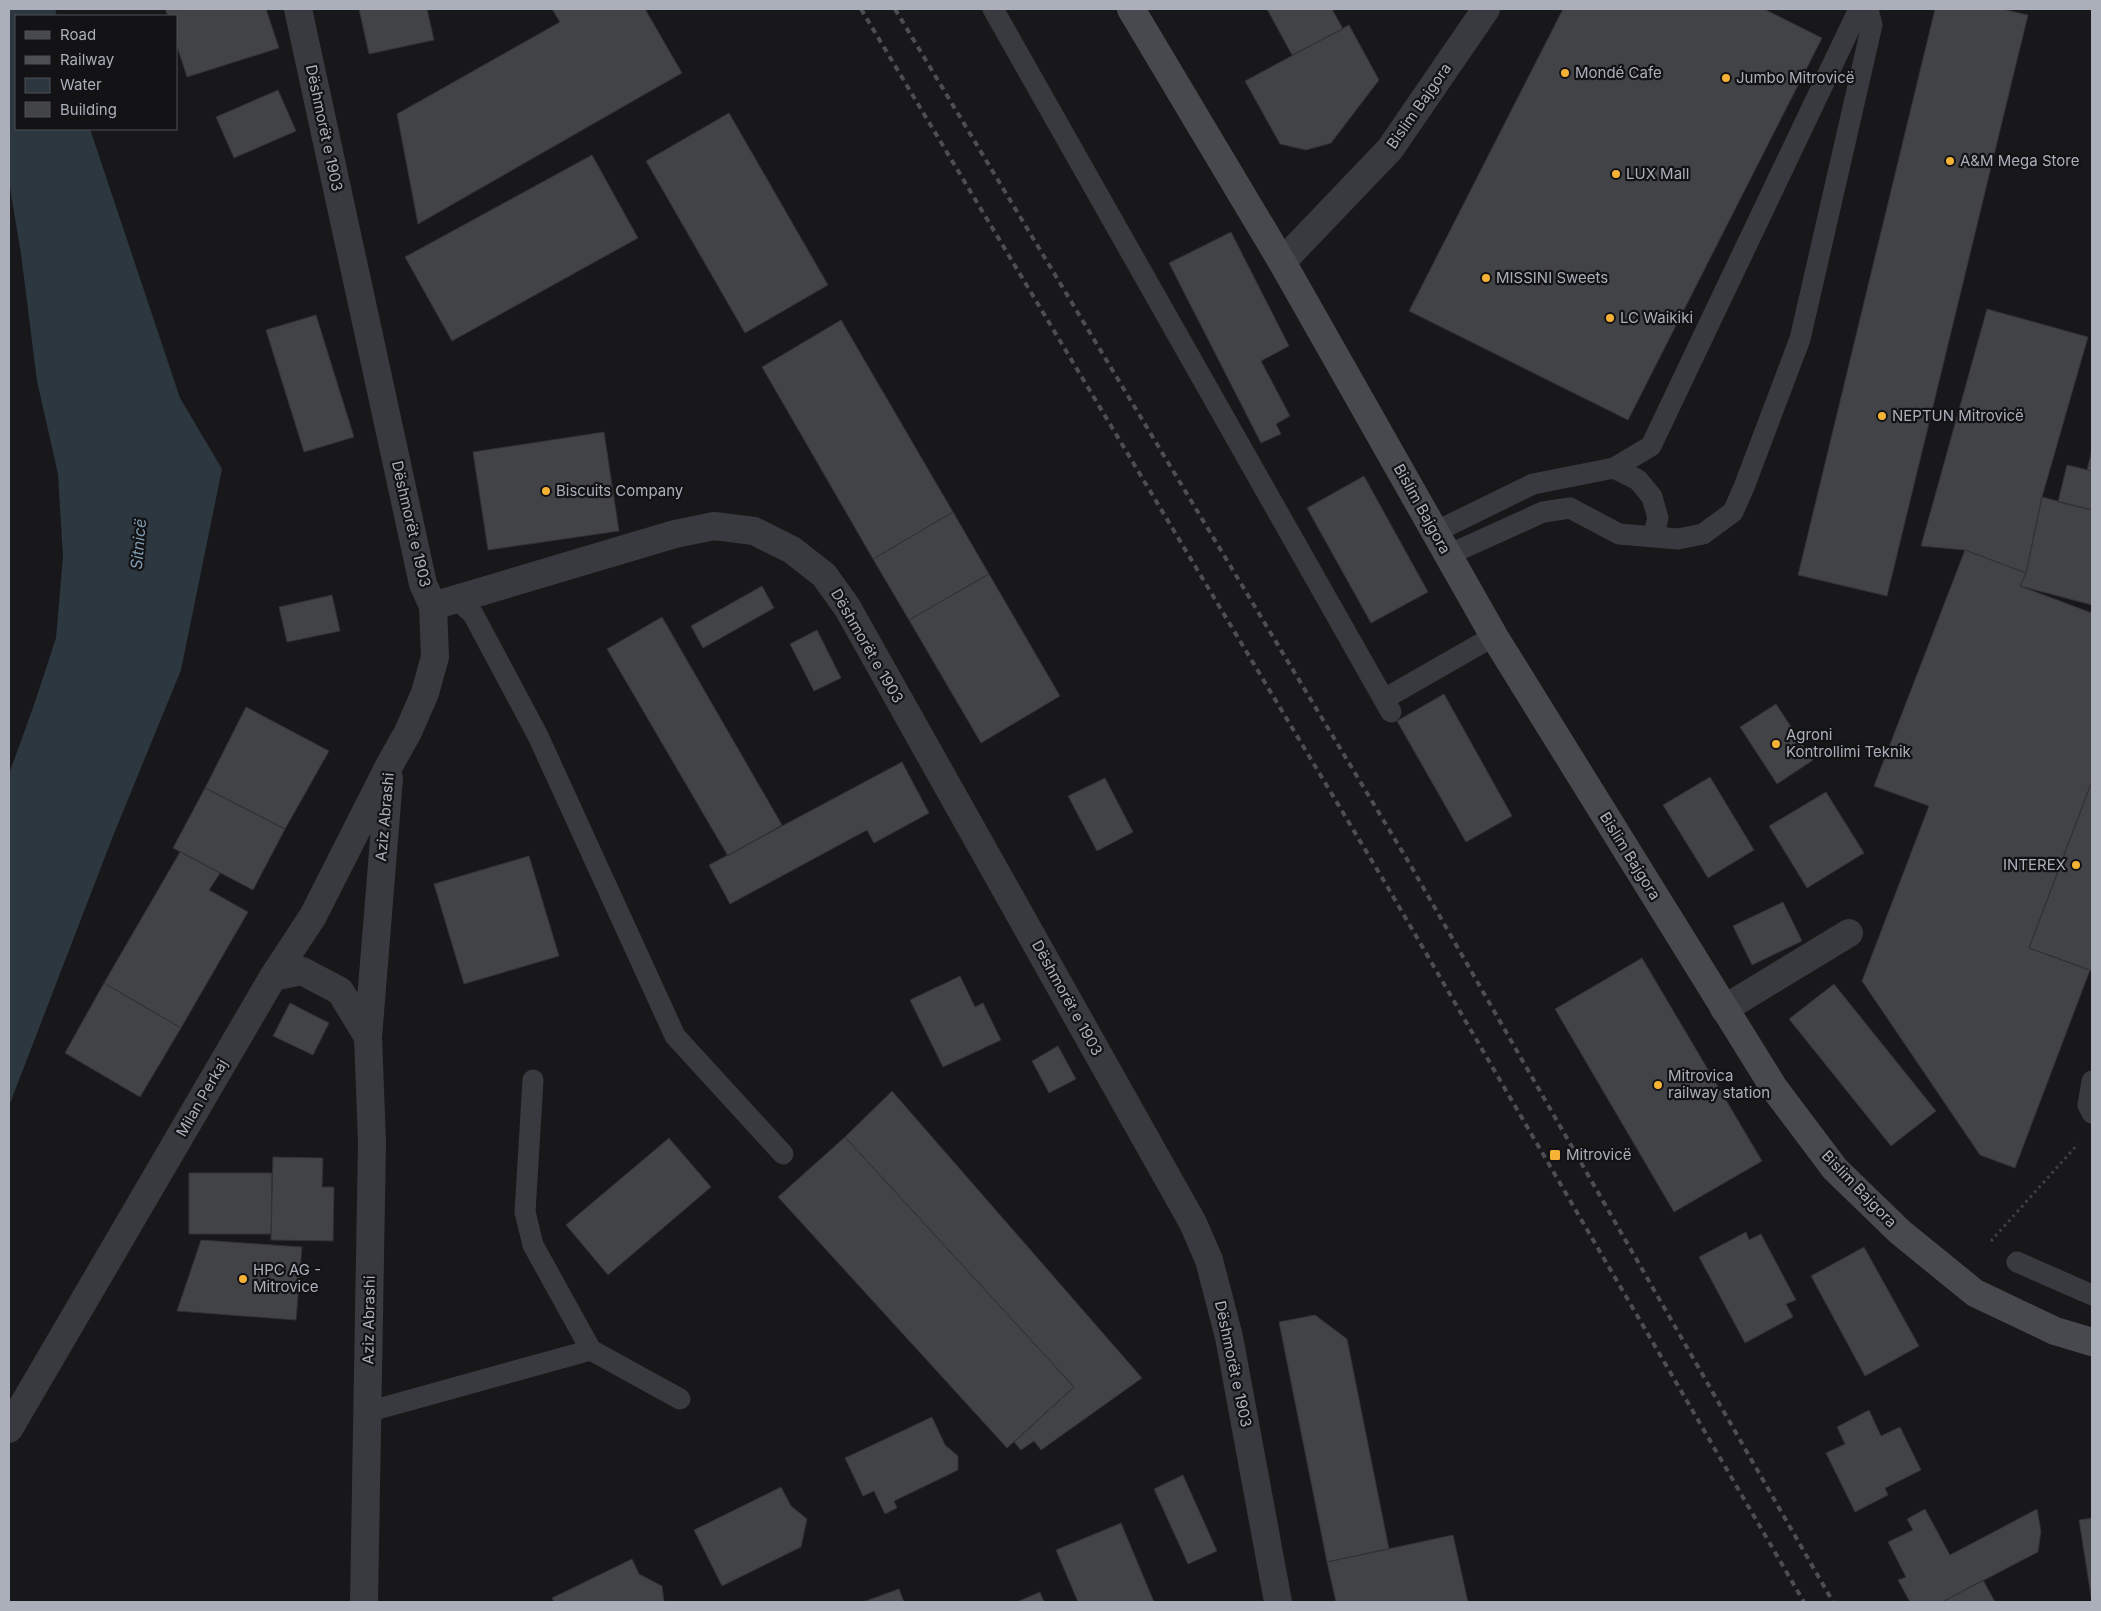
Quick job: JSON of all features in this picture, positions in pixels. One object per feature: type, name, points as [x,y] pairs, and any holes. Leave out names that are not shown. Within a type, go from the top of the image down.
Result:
[{"type":"main road","name":"Bislim Bajgora","points":[[1132,9],[1282,262],[1494,636],[1774,1088],[1835,1169],[1900,1232],[1975,1293],[2055,1331],[2092,1342]]},
{"type":"street","name":"Dëshmorët e 1903","points":[[298,9],[423,584],[444,603],[675,534],[714,526],[754,531],[792,550],[824,575],[847,608],[1193,1223],[1209,1260],[1229,1337],[1278,1602]]},
{"type":"street","name":"Bislim Bajgora","points":[[1282,262],[1390,149],[1486,9]]},
{"type":"street","name":"Aziz Abrashi","points":[[364,1602],[372,1142],[368,1037],[390,764],[425,692],[435,657],[444,603]]},
{"type":"street","name":"Milan Perkaj","points":[[9,1430],[274,977],[313,916],[390,764]]},
{"type":"street","points":[[1724,1009],[1849,933]]},
{"type":"street","name":"Aziz Abrashi","points":[[274,977],[302,972],[340,991],[368,1037]]},
{"type":"lane","points":[[993,9],[1387,705],[1494,636]]},
{"type":"lane","points":[[1441,544],[1534,484],[1614,468],[1651,446],[1858,9]]},
{"type":"lane","points":[[1441,544],[1543,512],[1570,508],[1619,534],[1678,539],[1703,534],[1733,512],[1800,339],[1872,25],[1868,9]]},
{"type":"lane","points":[[1614,468],[1638,480],[1652,497],[1658,518],[1653,537]]},
{"type":"lane","points":[[444,603],[473,614],[538,736],[675,1036],[783,1154]]},
{"type":"lane","points":[[533,1080],[525,1190],[525,1212],[533,1245],[592,1350],[680,1399]]},
{"type":"lane","points":[[2092,1081],[2088,1106],[2092,1113]]},
{"type":"lane","points":[[2017,1262],[2092,1295]]},
{"type":"lane","points":[[367,1412],[592,1350]]},
{"type":"path","points":[[1991,1241],[2078,1144]]},
{"type":"water","name":"Sitnicë","points":[[9,9],[55,9],[57,15],[15,15],[15,130],[90,130],[180,398],[222,469],[181,670],[113,836],[9,1106],[9,774],[56,638],[63,557],[58,474],[37,381],[21,254],[9,182]]},
{"type":"building","points":[[165,9],[266,9],[279,48],[187,77],[178,49],[178,15],[168,15]]},
{"type":"building","points":[[359,9],[427,9],[434,40],[369,54]]},
{"type":"building","points":[[552,9],[645,9],[682,73],[418,224],[397,114],[560,22]]},
{"type":"building","points":[[1267,9],[1332,9],[1343,29],[1292,55]]},
{"type":"building","name":"LUX Mall","points":[[1563,9],[1764,9],[1822,38],[1628,420],[1409,311]]},
{"type":"building","points":[[1935,9],[2002,9],[2028,15],[1887,596],[1798,575]]},
{"type":"building","points":[[1349,25],[1379,80],[1331,143],[1306,150],[1280,144],[1245,81]]},
{"type":"building","points":[[278,90],[296,131],[234,158],[216,117]]},
{"type":"building","points":[[729,113],[828,285],[745,333],[646,161]]},
{"type":"building","points":[[592,155],[638,238],[452,341],[405,257]]},
{"type":"building","points":[[1231,232],[1289,346],[1261,361],[1290,416],[1276,424],[1281,434],[1261,443],[1169,263]]},
{"type":"building","points":[[1987,309],[2088,337],[2042,497],[2026,573],[1965,550],[1921,546]]},
{"type":"building","points":[[316,315],[354,437],[304,452],[266,330]]},
{"type":"building","points":[[841,320],[953,512],[873,559],[762,367]]},
{"type":"building","name":"Biscuits Company","points":[[604,432],[619,531],[488,550],[473,452]]},
{"type":"building","points":[[2092,450],[2092,471],[2087,470]]},
{"type":"building","points":[[2067,465],[2092,471],[2092,510],[2058,502]]},
{"type":"building","points":[[1364,476],[1428,592],[1371,623],[1307,508]]},
{"type":"building","points":[[2042,497],[2092,510],[2092,605],[2020,586],[2026,573]]},
{"type":"building","points":[[953,512],[989,574],[909,620],[873,559]]},
{"type":"building","points":[[1965,550],[2026,573],[2020,586],[2092,613],[2092,781],[2029,948],[2090,970],[2015,1168],[1980,1155],[1862,981],[1929,806],[1874,786]]},
{"type":"building","points":[[989,574],[1060,696],[981,743],[909,620]]},
{"type":"building","points":[[762,586],[774,608],[703,648],[691,626]]},
{"type":"building","points":[[332,595],[340,631],[287,642],[279,607]]},
{"type":"building","points":[[662,617],[782,825],[728,856],[607,649]]},
{"type":"building","points":[[817,630],[841,678],[814,691],[790,644]]},
{"type":"building","points":[[1444,694],[1512,816],[1466,842],[1397,721]]},
{"type":"building","name":"Agroni Kontrollimi Teknik","points":[[1776,704],[1813,760],[1777,784],[1740,727]]},
{"type":"building","points":[[246,707],[329,751],[285,829],[205,788]]},
{"type":"building","points":[[902,762],[929,813],[874,843],[867,830],[730,904],[709,865]]},
{"type":"building","points":[[1710,777],[1754,850],[1708,878],[1663,805]]},
{"type":"building","points":[[1105,778],[1133,832],[1097,851],[1068,796]]},
{"type":"building","name":"INTEREX","points":[[2092,781],[2092,971],[2029,948]]},
{"type":"building","points":[[205,788],[285,829],[253,890],[173,848]]},
{"type":"building","points":[[1826,792],[1864,853],[1807,888],[1769,826]]},
{"type":"building","points":[[180,852],[220,873],[209,890],[248,912],[181,1028],[104,983]]},
{"type":"building","points":[[529,856],[559,956],[464,984],[434,884]]},
{"type":"building","points":[[1783,902],[1802,941],[1752,965],[1733,926]]},
{"type":"building","name":"Mitrovica railway station","points":[[1642,958],[1762,1161],[1674,1212],[1555,1009]]},
{"type":"building","points":[[960,976],[975,1007],[983,1003],[1001,1040],[943,1067],[910,1000]]},
{"type":"building","points":[[104,983],[181,1028],[140,1097],[65,1053]]},
{"type":"building","points":[[1834,984],[1936,1111],[1891,1146],[1789,1019]]},
{"type":"building","points":[[290,1003],[329,1023],[313,1055],[273,1036]]},
{"type":"building","points":[[1058,1046],[1076,1079],[1049,1093],[1032,1061]]},
{"type":"building","points":[[892,1091],[1142,1378],[1041,1450],[1034,1441],[1021,1450],[1014,1442],[1074,1387],[845,1137]]},
{"type":"building","points":[[845,1137],[1074,1387],[1007,1448],[778,1197]]},
{"type":"building","points":[[669,1138],[711,1187],[608,1275],[566,1225]]},
{"type":"building","points":[[273,1157],[323,1158],[322,1187],[334,1187],[333,1241],[271,1240]]},
{"type":"building","points":[[189,1173],[272,1173],[271,1234],[189,1234]]},
{"type":"building","points":[[1746,1232],[1749,1240],[1761,1234],[1796,1300],[1786,1304],[1793,1317],[1745,1343],[1699,1257]]},
{"type":"building","name":"HPC AG - Mitrovice","points":[[201,1240],[302,1247],[296,1320],[177,1311]]},
{"type":"building","points":[[1864,1247],[1919,1346],[1865,1376],[1811,1276]]},
{"type":"building","points":[[1315,1315],[1347,1339],[1389,1549],[1327,1562],[1279,1322]]},
{"type":"building","points":[[1869,1410],[1881,1436],[1900,1427],[1921,1470],[1885,1488],[1888,1495],[1855,1512],[1826,1453],[1845,1444],[1837,1427]]},
{"type":"building","points":[[932,1417],[945,1445],[958,1456],[958,1470],[894,1501],[897,1508],[885,1514],[874,1491],[863,1496],[845,1458]]},
{"type":"building","points":[[1183,1475],[1217,1551],[1188,1564],[1154,1489]]},
{"type":"building","points":[[781,1487],[791,1506],[807,1519],[801,1547],[722,1586],[694,1530]]},
{"type":"building","points":[[1925,1509],[1950,1555],[2037,1509],[2041,1531],[2038,1552],[1942,1602],[1910,1602],[1898,1580],[1906,1577],[1888,1542],[1913,1530],[1907,1519]]},
{"type":"building","points":[[2092,1518],[2092,1602],[2079,1520]]},
{"type":"building","points":[[1121,1523],[1154,1602],[1078,1602],[1056,1550]]},
{"type":"building","points":[[1453,1535],[1468,1602],[1336,1602],[1327,1562]]},
{"type":"building","points":[[632,1559],[639,1574],[662,1586],[664,1602],[554,1602],[552,1598]]},
{"type":"building","points":[[1983,1580],[1995,1602],[1942,1602]]},
{"type":"building","points":[[899,1589],[904,1602],[863,1602]]},
{"type":"building","points":[[1040,1592],[1044,1602],[1017,1602]]},
{"type":"railway","points":[[861,9],[1384,881],[1804,1602]]},
{"type":"railway","points":[[895,9],[1408,861],[1833,1602]]},
{"type":"place","name":"Mondé Cafe","points":[[1565,73]]},
{"type":"place","name":"Jumbo Mitrovicë","points":[[1726,78]]},
{"type":"place","name":"A&M Mega Store","points":[[1950,161]]},
{"type":"place","name":"LUX Mall","points":[[1616,174]]},
{"type":"place","name":"MISSINI Sweets","points":[[1486,278]]},
{"type":"place","name":"LC Waikiki","points":[[1610,318]]},
{"type":"place","name":"NEPTUN Mitrovicë","points":[[1882,416]]},
{"type":"place","name":"Biscuits Company","points":[[546,491]]},
{"type":"place","name":"Agroni Kontrollimi Teknik","points":[[1776,744]]},
{"type":"place","name":"INTEREX","points":[[2076,865]]},
{"type":"place","name":"Mitrovica railway station","points":[[1658,1085]]},
{"type":"place","name":"Mitrovicë","points":[[1555,1155]]},
{"type":"place","name":"HPC AG - Mitrovice","points":[[243,1279]]}]
